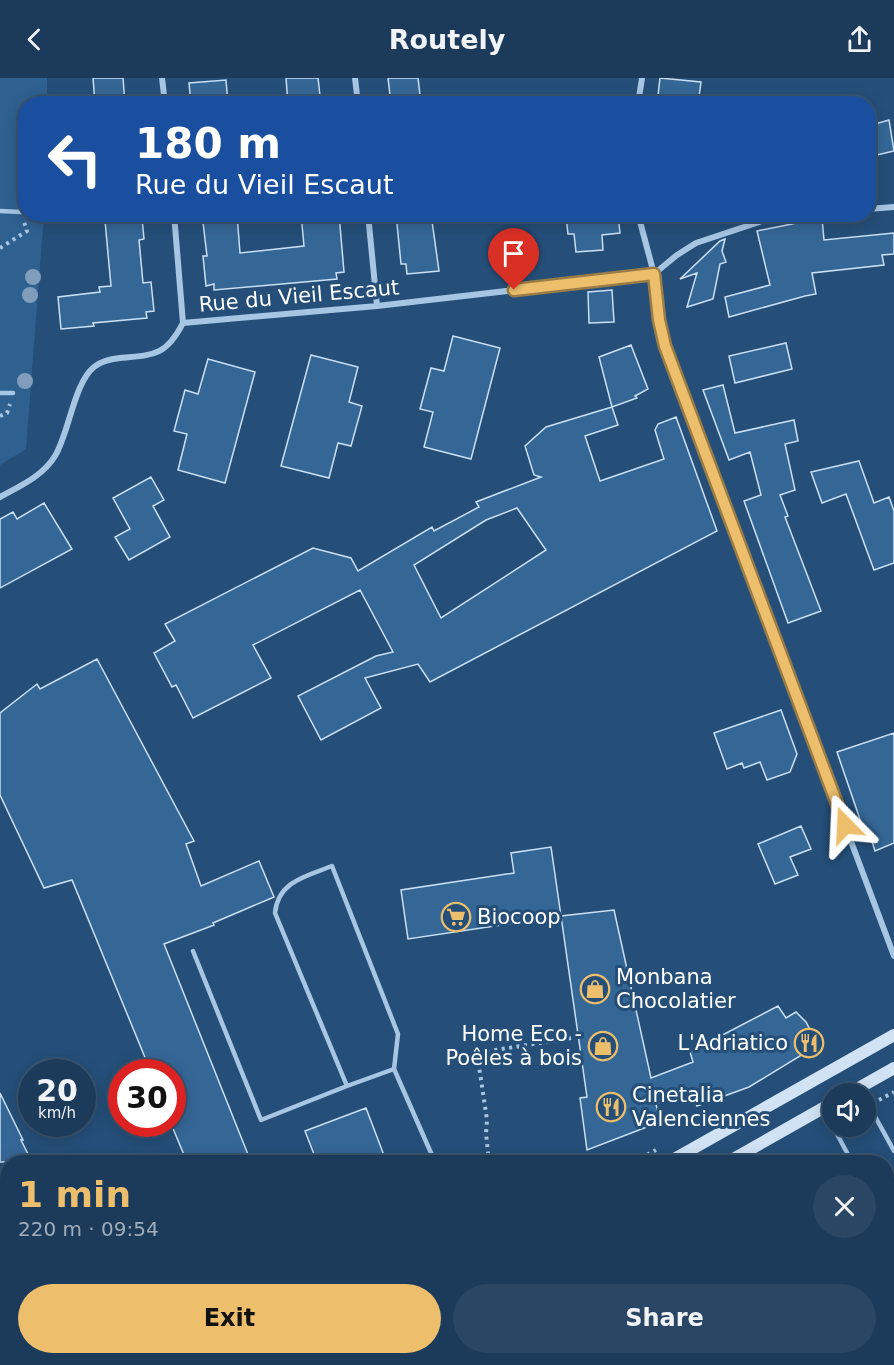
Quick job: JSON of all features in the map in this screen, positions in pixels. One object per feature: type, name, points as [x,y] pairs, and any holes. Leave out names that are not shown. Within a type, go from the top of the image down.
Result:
[{"type":"main road","points":[[681,1155],[894,1035]]},
{"type":"main road","points":[[870,1083],[894,1068]]},
{"type":"main road","points":[[740,1155],[822,1109]]},
{"type":"street","points":[[162,78],[164,96]]},
{"type":"street","points":[[355,78],[357,96]]},
{"type":"street","points":[[639,96],[642,78]]},
{"type":"street","points":[[876,208],[894,207]]},
{"type":"street","points":[[175,222],[183,323]]},
{"type":"street","points":[[369,222],[376,306]]},
{"type":"street","points":[[640,222],[654,274],[659,320],[665,346],[894,956]]},
{"type":"street","points":[[654,274],[676,255],[696,243],[759,222]]},
{"type":"street","name":"Rue du Vieil Escaut","points":[[0,497],[38,475],[51,462],[59,448],[83,382],[94,367],[108,360],[159,353],[172,342],[183,323],[376,306],[654,274]]},
{"type":"lane","points":[[0,211],[18,212]]},
{"type":"lane","points":[[0,393],[13,393]]},
{"type":"lane","points":[[347,1086],[275,913],[278,898],[287,886],[332,866],[398,1034],[394,1069],[432,1155]]},
{"type":"lane","points":[[193,951],[261,1120],[394,1069]]},
{"type":"lane","points":[[876,1118],[894,1151]]},
{"type":"lane","points":[[841,1137],[849,1155]]},
{"type":"path","points":[[0,248],[27,231],[24,222]]},
{"type":"path","points":[[488,1155],[487,1120],[477,1053],[571,1038]]},
{"type":"shaded area","points":[[0,78],[47,78],[47,96],[18,96],[18,222],[43,222],[26,449],[0,465]]},
{"type":"building","points":[[93,78],[123,78],[124,96],[94,96]]},
{"type":"building","points":[[286,78],[318,78],[320,96],[287,96]]},
{"type":"building","points":[[388,78],[418,78],[420,96],[390,96]]},
{"type":"building","points":[[660,78],[701,82],[699,96],[658,96]]},
{"type":"building","points":[[226,80],[227,96],[190,96],[189,83]]},
{"type":"building","points":[[889,120],[894,151],[876,155],[876,124]]},
{"type":"building","points":[[105,222],[142,222],[144,239],[139,240],[143,283],[151,282],[154,311],[146,312],[147,318],[93,323],[94,326],[61,329],[58,297],[100,292],[99,287],[111,286]]},
{"type":"building","points":[[203,222],[238,222],[240,253],[304,246],[302,222],[340,222],[344,272],[336,273],[337,279],[214,290],[214,284],[206,286],[203,256],[207,256]]},
{"type":"building","points":[[397,222],[432,222],[439,271],[407,274],[406,264],[401,264]]},
{"type":"building","points":[[567,222],[619,222],[620,233],[602,235],[603,250],[576,252],[574,234],[568,234]]},
{"type":"building","points":[[802,222],[822,222],[824,240],[894,233],[894,254],[882,255],[884,265],[812,273],[816,294],[729,317],[725,297],[770,285],[757,231]]},
{"type":"building","points":[[725,239],[722,251],[726,262],[720,264],[713,299],[687,307],[697,273],[680,279],[720,241]]},
{"type":"building","points":[[612,290],[614,322],[589,323],[588,292]]},
{"type":"building","points":[[453,336],[500,348],[471,459],[424,447],[433,412],[420,409],[431,368],[444,371]]},
{"type":"building","points":[[786,343],[792,369],[735,383],[729,356]]},
{"type":"building","points":[[631,345],[648,389],[635,396],[637,398],[612,407],[599,357]]},
{"type":"building","points":[[311,355],[358,367],[349,402],[362,406],[351,446],[338,443],[329,478],[281,466]]},
{"type":"building","points":[[208,359],[255,372],[225,483],[178,470],[187,434],[174,431],[185,390],[198,394]]},
{"type":"building","points":[[723,385],[735,433],[794,420],[798,441],[785,444],[795,490],[780,495],[788,516],[785,517],[821,611],[788,623],[744,501],[761,495],[750,452],[729,460],[703,390]]},
{"type":"building","points":[[612,407],[618,425],[585,436],[600,481],[664,459],[655,430],[658,424],[676,417],[717,531],[430,682],[418,664],[365,678],[381,708],[321,740],[298,696],[376,656],[393,652],[360,590],[253,645],[271,678],[193,718],[176,685],[172,687],[154,653],[175,641],[165,624],[313,548],[351,558],[358,571],[432,527],[434,531],[479,507],[476,502],[541,477],[534,475],[525,446],[546,427]],"holes":[[[517,508],[546,550],[441,618],[414,565],[486,520]]]},
{"type":"building","points":[[859,461],[874,503],[889,497],[894,511],[894,563],[874,570],[846,494],[822,503],[811,472]]},
{"type":"building","points":[[151,477],[164,500],[153,506],[170,537],[129,560],[115,537],[130,529],[113,498]]},
{"type":"building","points":[[44,503],[72,549],[0,588],[0,519],[13,512],[17,519]]},
{"type":"building","points":[[97,659],[194,841],[186,844],[201,886],[259,861],[274,897],[213,923],[214,925],[164,944],[248,1155],[184,1155],[177,1137],[186,1137],[186,1059],[146,1059],[72,880],[44,888],[0,795],[0,713],[37,684],[40,689]]},
{"type":"building","points":[[781,710],[797,754],[790,772],[767,780],[760,762],[744,768],[742,763],[727,769],[714,733]]},
{"type":"building","points":[[894,733],[894,843],[875,851],[870,835],[866,837],[837,752]]},
{"type":"building","points":[[801,826],[811,849],[790,857],[798,875],[775,884],[758,844]]},
{"type":"building","points":[[551,847],[561,916],[408,939],[401,890],[514,873],[511,853]]},
{"type":"building","points":[[614,910],[651,1078],[693,1062],[690,1052],[778,1006],[786,1018],[796,1012],[806,1022],[818,1045],[749,1087],[697,1106],[691,1091],[656,1104],[660,1122],[587,1150],[580,1098],[587,1097],[561,916]]},
{"type":"building","points":[[0,1093],[18,1130],[18,1137],[22,1137],[28,1155],[0,1155]]},
{"type":"building","points":[[366,1108],[384,1155],[314,1155],[305,1131]]},
{"type":"place","name":"Biocoop","points":[[456,917]]},
{"type":"place","name":"Monbana Chocolatier","points":[[595,989]]},
{"type":"place","name":"L'Adriatico","points":[[809,1043]]},
{"type":"place","name":"Home Eco - Poêles à bois","points":[[603,1046]]},
{"type":"place","name":"Cinetalia Valenciennes","points":[[611,1107]]},
{"type":"route","points":[[514,290],[654,274],[659,320],[665,346],[845,825]]}]
